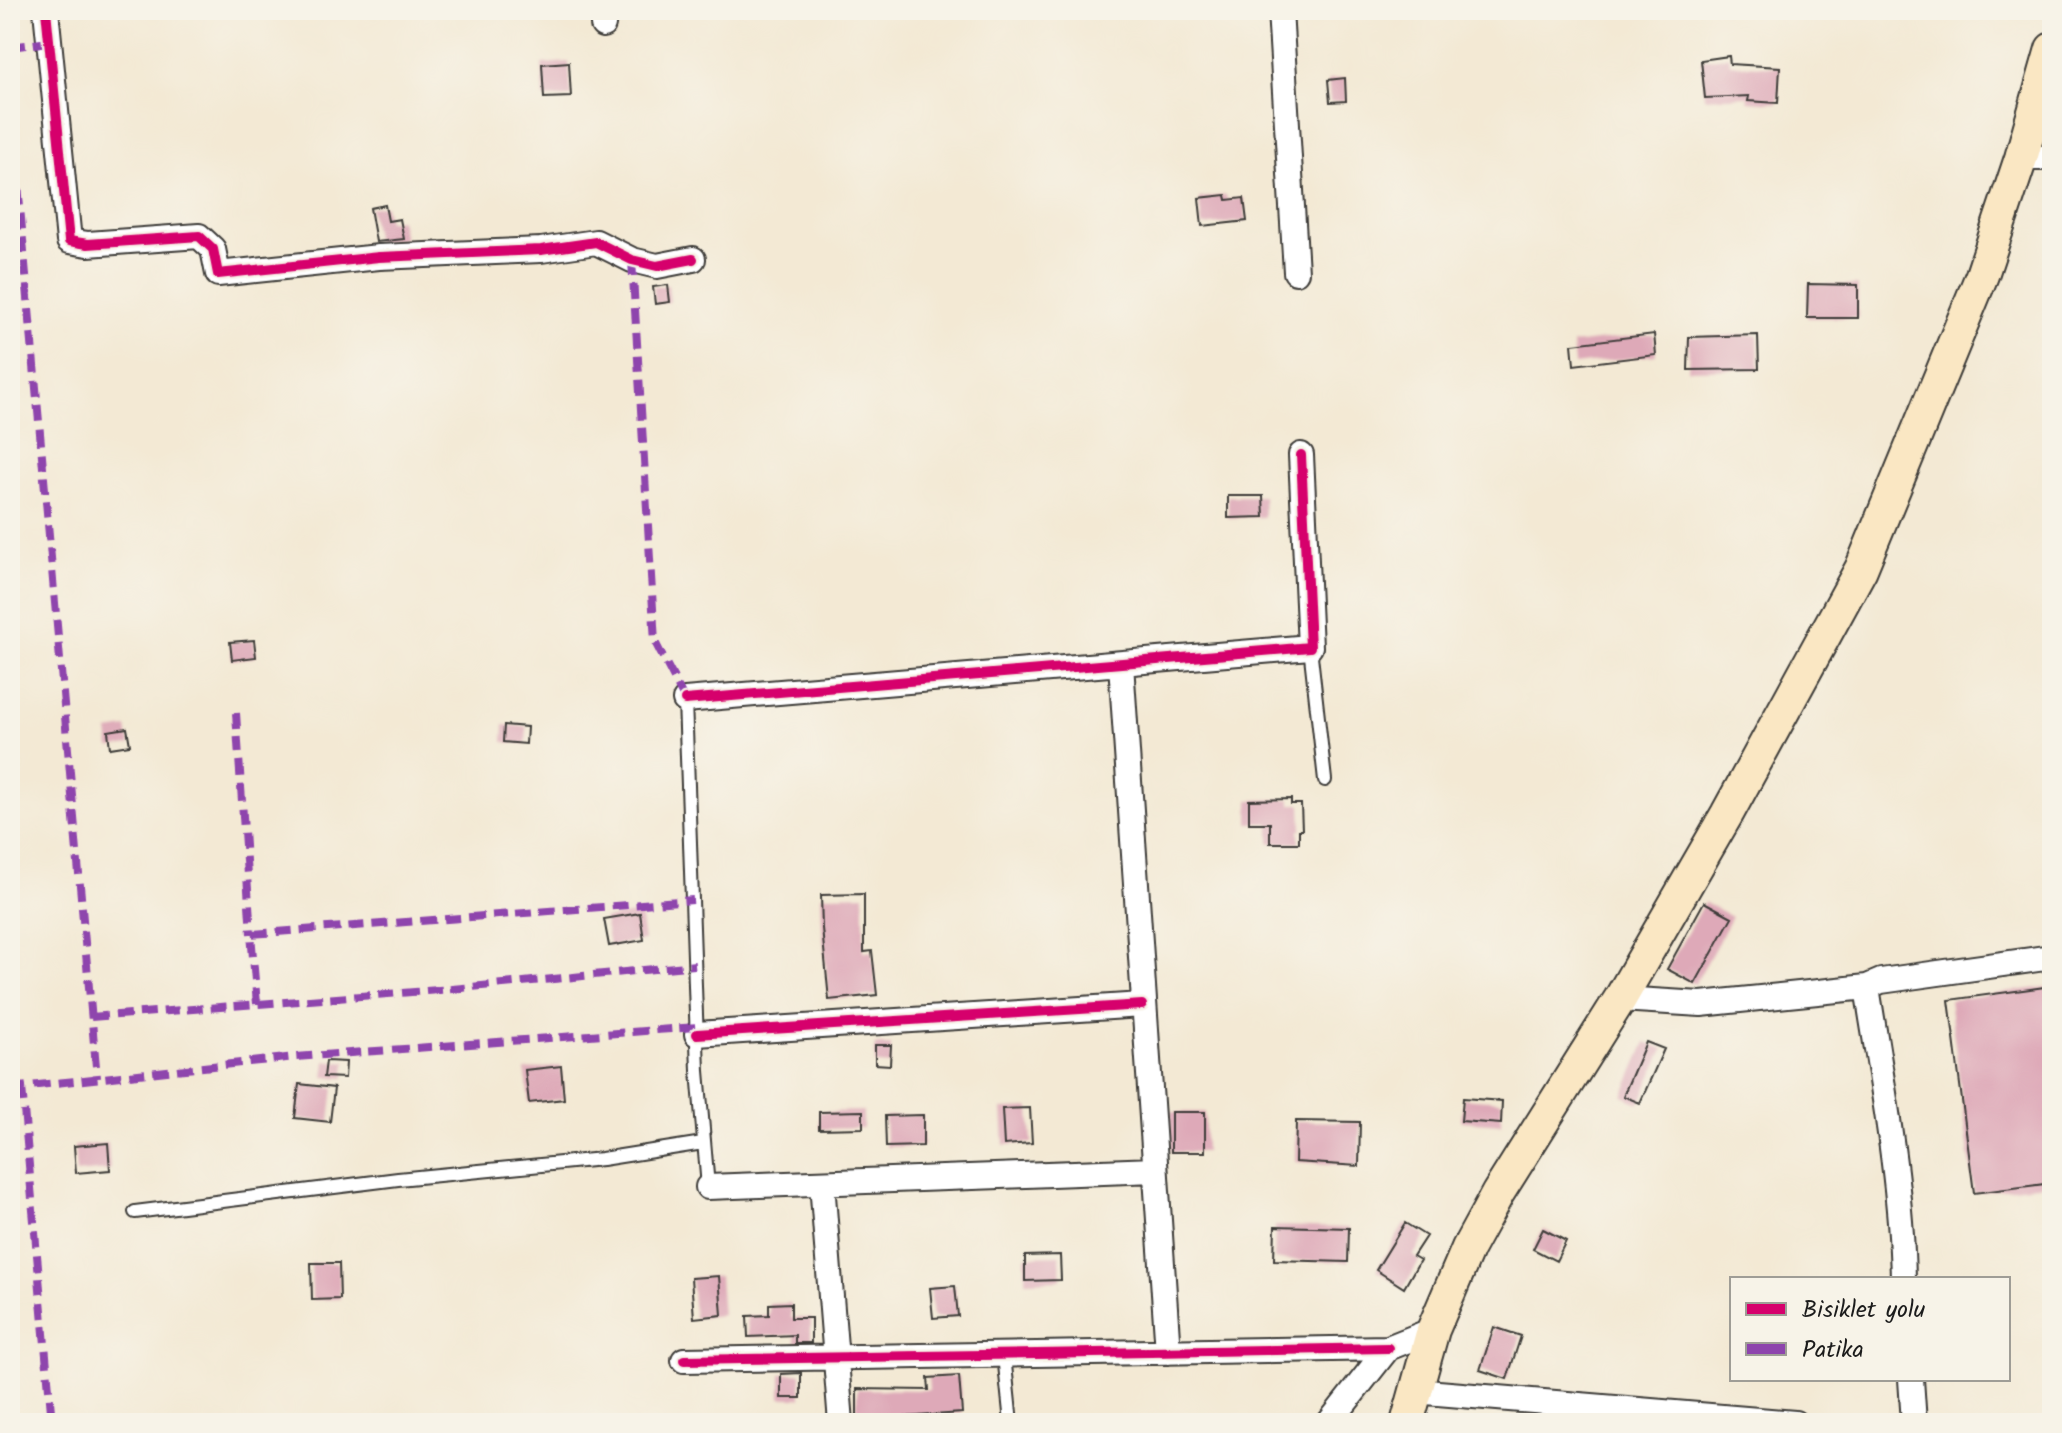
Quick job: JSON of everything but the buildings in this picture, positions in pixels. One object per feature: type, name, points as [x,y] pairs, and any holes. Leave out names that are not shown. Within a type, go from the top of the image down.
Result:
[{"type":"main road","points":[[1407,1423],[1433,1330],[1468,1248],[1498,1193],[1620,999],[1727,814],[1861,569],[1982,275],[2037,158],[2052,49]]},
{"type":"street","points":[[46,10],[69,241],[88,244],[199,236],[213,249],[218,274],[379,257],[541,250],[596,242],[632,260],[657,266],[693,259]]},
{"type":"street","points":[[1280,10],[1296,272]]},
{"type":"street","points":[[685,700],[1310,647],[1301,455]]},
{"type":"street","points":[[1121,664],[1168,1352]]},
{"type":"street","points":[[1620,999],[1701,1004],[1867,987],[1881,981],[2052,957]]},
{"type":"street","points":[[1867,987],[1901,1225],[1903,1277]]},
{"type":"street","points":[[697,1034],[1142,1005]]},
{"type":"street","points":[[708,1187],[1155,1170]]},
{"type":"street","points":[[822,1183],[841,1423]]},
{"type":"street","points":[[684,1360],[1388,1348],[1433,1330]]},
{"type":"street","points":[[1329,1423],[1388,1348]]},
{"type":"street","points":[[1911,1381],[1914,1423]]},
{"type":"street","points":[[1414,1391],[1795,1423]]},
{"type":"lane","points":[[1310,647],[1325,780]]},
{"type":"lane","points":[[685,700],[697,1034],[708,1187]]},
{"type":"lane","points":[[135,1212],[398,1179],[602,1159],[703,1143]]},
{"type":"lane","points":[[1004,1355],[1011,1423]]},
{"type":"marked path","points":[[10,47],[49,42]]},
{"type":"marked path","points":[[10,94],[97,1078]]},
{"type":"marked path","points":[[632,260],[655,642],[685,700]]},
{"type":"marked path","points":[[236,713],[251,934]]},
{"type":"marked path","points":[[257,1004],[251,934],[693,900]]},
{"type":"marked path","points":[[91,1017],[452,989],[695,965]]},
{"type":"marked path","points":[[10,1088],[296,1057],[697,1027]]},
{"type":"marked path","points":[[22,1087],[52,1423]]},
{"type":"cycle path","points":[[46,10],[69,241],[88,244],[199,236],[213,249],[218,274],[379,257],[541,250],[596,242],[632,260],[657,266],[693,259]]},
{"type":"cycle path","points":[[685,700],[1310,647],[1301,455]]},
{"type":"cycle path","points":[[697,1034],[1142,1005]]},
{"type":"cycle path","points":[[684,1360],[1388,1348]]}]
